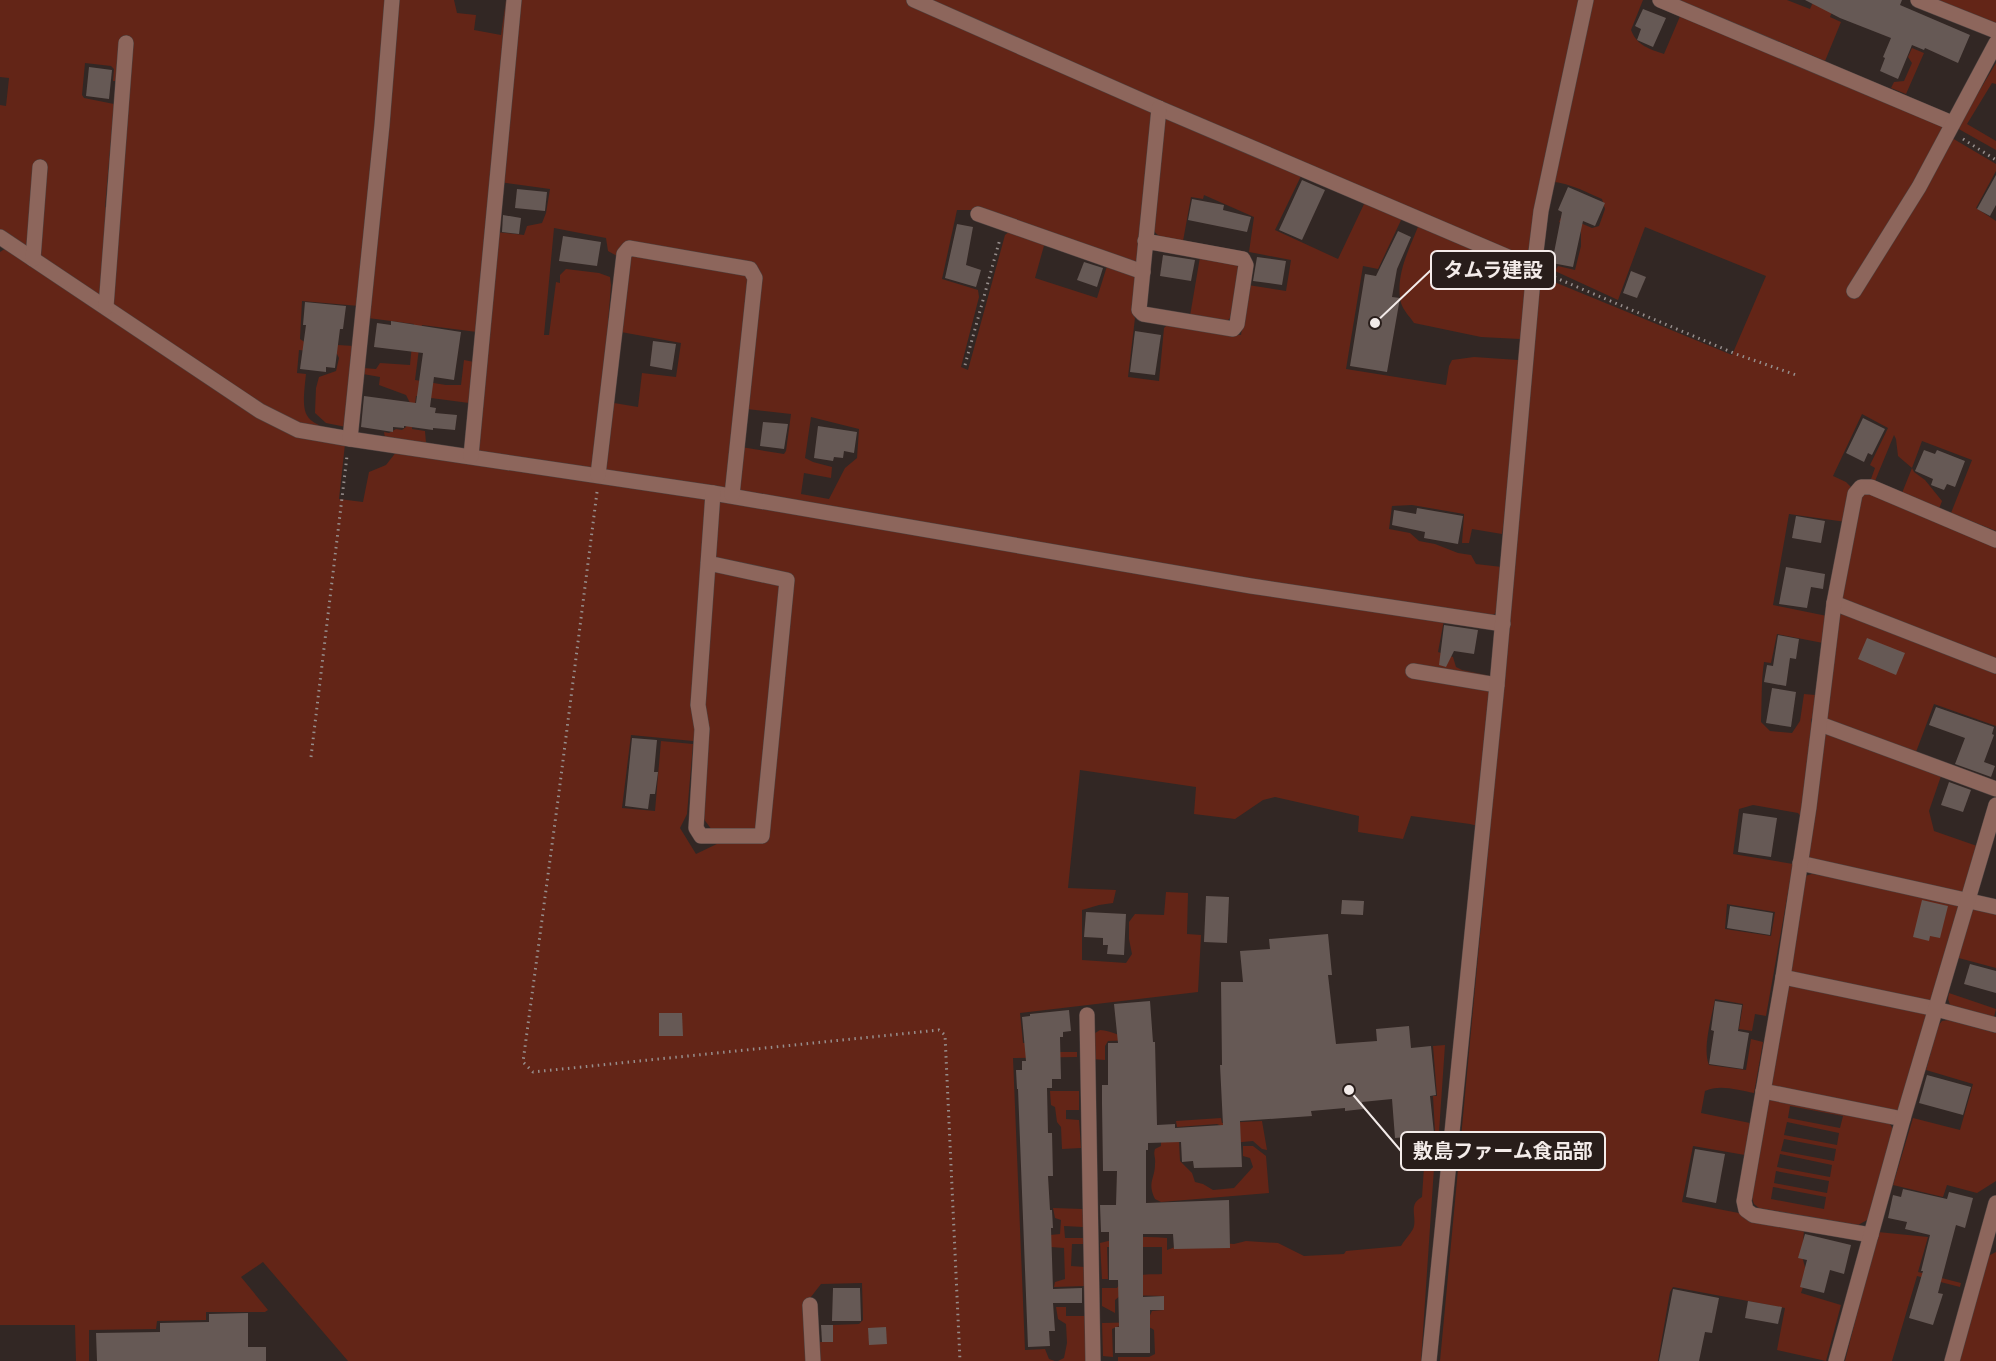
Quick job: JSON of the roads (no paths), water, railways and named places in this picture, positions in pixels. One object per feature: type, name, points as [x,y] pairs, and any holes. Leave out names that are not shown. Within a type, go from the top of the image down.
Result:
[{"type":"street","points":[[350,440],[393,0]]},
{"type":"street","points":[[471,456],[514,0]]},
{"type":"street","points":[[914,0],[1159,108],[1534,268]]},
{"type":"street","points":[[1429,1361],[1503,624],[1534,268],[1541,211],[1586,0]]},
{"type":"street","points":[[1660,0],[1950,126]]},
{"type":"street","points":[[1918,0],[1996,31]]},
{"type":"street","points":[[106,307],[126,43]]},
{"type":"street","points":[[1854,291],[1919,187],[1996,43]]},
{"type":"street","points":[[1146,241],[1243,259],[1246,265],[1237,324],[1233,329],[1143,314],[1139,310],[1159,108]]},
{"type":"street","points":[[33,259],[40,167]]},
{"type":"street","points":[[978,214],[1143,272]]},
{"type":"street","points":[[0,237],[260,411],[298,430],[350,440],[732,495],[1251,586],[1503,624]]},
{"type":"street","points":[[598,475],[624,254],[629,248],[750,269],[756,278],[732,495]]},
{"type":"street","points":[[1871,1235],[1753,1215],[1746,1210],[1744,1201],[1783,977],[1820,724],[1834,603],[1855,494],[1861,487],[1871,487],[1996,540]]},
{"type":"street","points":[[708,563],[787,580],[762,836],[701,836],[696,828],[702,729],[698,705],[708,563],[714,493]]},
{"type":"street","points":[[1834,603],[1996,666]]},
{"type":"street","points":[[1413,671],[1497,685]]},
{"type":"street","points":[[1820,724],[1996,789]]},
{"type":"street","points":[[1836,1361],[1903,1119],[1996,805]]},
{"type":"street","points":[[1800,863],[1996,907]]},
{"type":"street","points":[[1783,977],[1936,1009],[1996,1025]]},
{"type":"street","points":[[1088,1015],[1093,1361]]},
{"type":"street","points":[[1763,1090],[1903,1119]]},
{"type":"street","points":[[1952,1361],[1991,1239],[1996,1203]]},
{"type":"street","points":[[810,1305],[813,1361]]},
{"type":"place","name":"タムラ建設","points":[[1375,323]]},
{"type":"place","name":"敷島ファーム食品部","points":[[1349,1090]]}]
